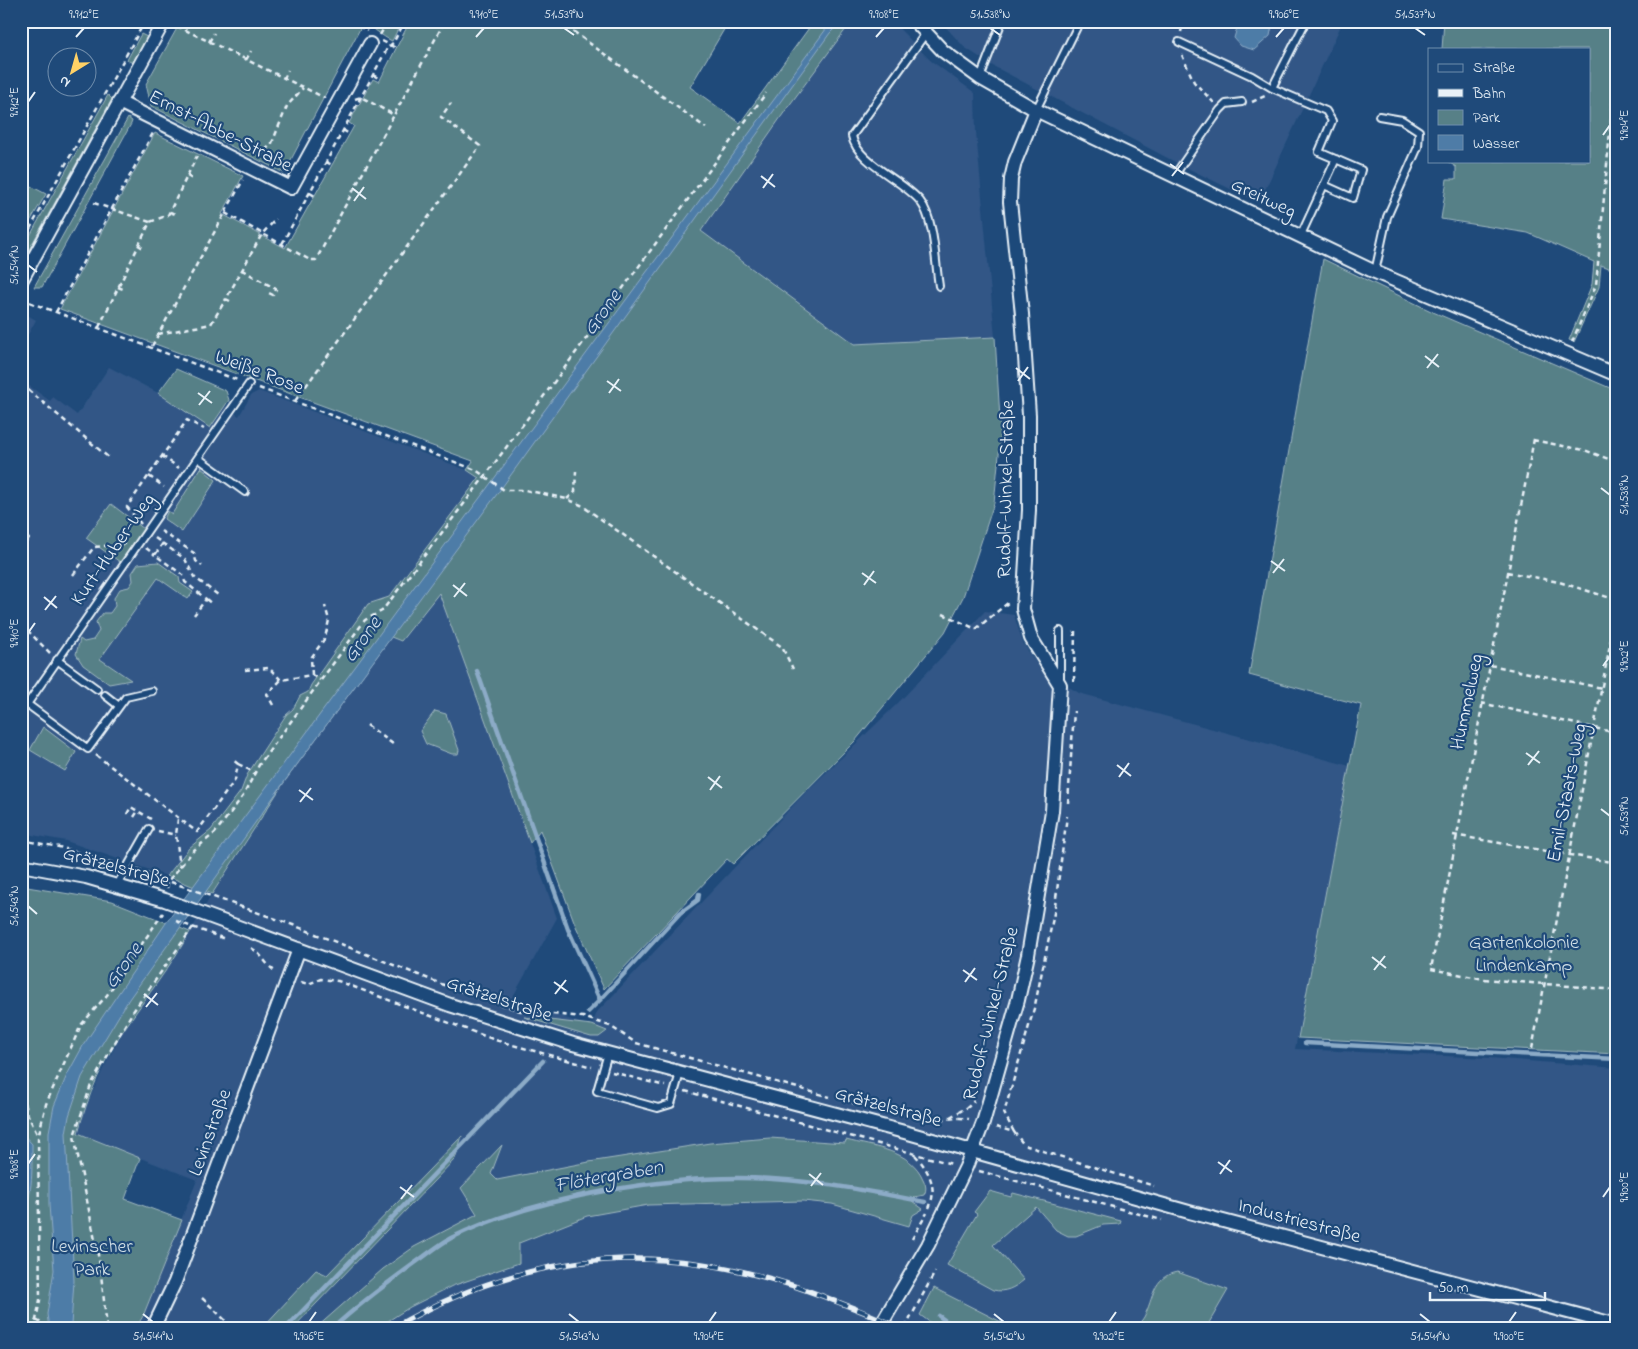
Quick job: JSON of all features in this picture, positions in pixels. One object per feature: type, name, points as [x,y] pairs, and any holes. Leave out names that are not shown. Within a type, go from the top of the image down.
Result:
[{"type":"street","name":"Greitweg","points":[[915,21],[943,51],[980,78],[1036,110],[1375,272],[1617,375]]},
{"type":"street","points":[[21,281],[119,102],[170,23]]},
{"type":"street","name":"Ernst-Abbe-Straße","points":[[119,102],[292,188],[370,44]]},
{"type":"street","name":"Rudolf-Winkel-Straße","points":[[879,1328],[928,1246],[966,1167],[983,1123],[1018,1000],[1039,900],[1052,811],[1060,685],[1031,638],[1025,623],[1023,604],[1030,510],[1029,415],[1022,314],[1010,215],[1010,190],[1015,162],[1036,110]]},
{"type":"street","name":"Grätzelstraße","points":[[21,865],[117,885],[199,911],[503,1023],[680,1073],[973,1151]]},
{"type":"street","name":"Levinstraße","points":[[153,1328],[175,1282],[300,949]]},
{"type":"street","name":"Industriestraße","points":[[973,1151],[1189,1212],[1617,1325]]},
{"type":"lane","points":[[980,78],[1002,21]]},
{"type":"lane","points":[[1036,110],[1080,21]]},
{"type":"lane","points":[[1272,88],[1306,21]]},
{"type":"lane","points":[[926,32],[852,136],[854,145],[864,156],[920,201],[928,216],[939,286]]},
{"type":"lane","points":[[1179,42],[1252,76],[1272,88],[1326,111],[1332,121],[1319,152],[1362,170],[1353,198],[1324,185]]},
{"type":"lane","points":[[1173,177],[1220,110],[1226,104],[1242,102]]},
{"type":"lane","points":[[1375,272],[1387,217],[1418,147],[1419,131],[1402,120],[1379,116]]},
{"type":"lane","points":[[1300,237],[1336,159]]},
{"type":"lane","name":"Kurt-Huber-Weg","points":[[21,713],[249,384]]},
{"type":"lane","points":[[198,458],[245,492]]},
{"type":"lane","name":"Rudolf-Winkel-Straße","points":[[1060,630],[1060,685]]},
{"type":"lane","points":[[57,660],[97,689]]},
{"type":"lane","points":[[27,704],[88,749],[126,697],[152,691]]},
{"type":"lane","points":[[105,695],[119,706]]},
{"type":"lane","points":[[117,885],[149,829]]},
{"type":"lane","points":[[608,1053],[597,1091],[606,1094],[658,1108],[672,1104],[680,1073]]},
{"type":"path","points":[[21,245],[145,21]]},
{"type":"path","points":[[282,244],[404,21]]},
{"type":"path","points":[[225,213],[310,260],[318,258],[445,21]]},
{"type":"path","points":[[559,21],[706,128]]},
{"type":"path","points":[[170,23],[337,104],[361,98],[394,115]]},
{"type":"path","points":[[1183,23],[1179,42],[1188,72],[1220,110]]},
{"type":"path","points":[[209,42],[214,33]]},
{"type":"path","points":[[1566,354],[1596,285],[1617,38]]},
{"type":"path","points":[[246,60],[251,51]]},
{"type":"path","points":[[284,78],[288,70]]},
{"type":"path","points":[[373,75],[380,79]]},
{"type":"path","points":[[152,346],[249,167],[272,143],[282,114],[303,88]]},
{"type":"path","points":[[1242,102],[1254,102],[1265,98],[1272,88]]},
{"type":"path","points":[[29,1328],[36,1320],[40,1300],[38,1138],[46,1104],[80,1025],[107,995],[163,916],[168,901],[168,881],[194,850],[215,833],[243,796],[254,772],[320,680],[365,620],[382,611],[486,475],[766,92]]},
{"type":"path","points":[[295,402],[480,146],[441,117],[451,103]]},
{"type":"path","points":[[56,312],[159,122]]},
{"type":"path","points":[[343,130],[349,134]]},
{"type":"path","points":[[94,203],[150,222],[168,216],[203,144]]},
{"type":"path","points":[[326,162],[332,165]]},
{"type":"path","points":[[187,176],[194,180]]},
{"type":"path","points":[[310,193],[315,196]]},
{"type":"path","points":[[170,212],[177,215]]},
{"type":"path","points":[[158,334],[211,324],[262,234],[276,219]]},
{"type":"path","points":[[99,328],[150,222]]},
{"type":"path","points":[[138,245],[145,249]]},
{"type":"path","points":[[242,270],[276,289],[273,296],[269,293]]},
{"type":"path","points":[[118,287],[125,290]]},
{"type":"path","name":"Weiße Rose","points":[[21,299],[152,346],[486,475],[504,490],[525,490],[567,499]]},
{"type":"path","points":[[226,299],[230,301]]},
{"type":"path","points":[[21,384],[108,458]]},
{"type":"path","points":[[214,434],[187,420],[127,507],[147,532],[185,559],[194,577],[218,595]]},
{"type":"path","name":"Hummelweg","points":[[1545,984],[1484,979],[1431,969],[1455,835],[1534,439],[1584,450],[1617,462]]},
{"type":"path","points":[[162,456],[187,474]]},
{"type":"path","points":[[576,470],[575,492],[567,499],[602,518],[782,647],[793,669]]},
{"type":"path","points":[[149,476],[172,494]]},
{"type":"path","points":[[151,525],[194,553],[196,561],[202,566]]},
{"type":"path","points":[[21,549],[32,535]]},
{"type":"path","points":[[73,575],[94,547],[139,543],[183,575],[185,582],[212,604]]},
{"type":"path","points":[[155,555],[163,544]]},
{"type":"path","points":[[1507,572],[1560,582],[1617,600]]},
{"type":"path","points":[[194,615],[206,599]]},
{"type":"path","points":[[943,614],[976,629],[1009,602],[1023,604]]},
{"type":"path","points":[[312,675],[311,658],[325,638],[329,620],[325,606]]},
{"type":"path","name":"Emil-Staats-Weg","points":[[1532,1049],[1617,608]]},
{"type":"path","points":[[21,624],[57,660]]},
{"type":"path","points":[[1490,665],[1602,688]]},
{"type":"path","points":[[245,670],[268,668],[281,680]]},
{"type":"path","points":[[273,705],[267,694],[281,680],[312,675],[320,680]]},
{"type":"path","points":[[1481,703],[1617,733]]},
{"type":"path","points":[[367,726],[393,744]]},
{"type":"path","points":[[88,749],[197,832],[235,780],[238,764]]},
{"type":"path","points":[[232,759],[254,772]]},
{"type":"path","points":[[127,814],[131,807],[149,817]]},
{"type":"path","points":[[134,817],[138,811]]},
{"type":"path","points":[[178,818],[176,835],[180,867]]},
{"type":"path","points":[[149,829],[176,835]]},
{"type":"path","points":[[1455,835],[1617,863]]},
{"type":"path","points":[[21,840],[59,847],[168,881],[293,925],[454,989],[521,1010],[583,1018],[610,1026],[636,1043],[835,1099]]},
{"type":"path","points":[[107,1328],[100,1266],[74,1136],[91,1085],[108,1052],[132,1013],[193,927]]},
{"type":"path","points":[[1545,984],[1617,990]]},
{"type":"path","points":[[21,1086],[28,1115],[38,1138]]},
{"type":"path","points":[[948,1118],[968,1107],[978,1096]]},
{"type":"path","points":[[851,1103],[867,1104],[931,1120],[962,1117],[1014,1132],[1024,1145],[1155,1187]]},
{"type":"path","points":[[21,1111],[28,1115]]},
{"type":"path","points":[[912,1240],[933,1199],[932,1182],[926,1167],[914,1154]]},
{"type":"path","points":[[966,1167],[1040,1188]]},
{"type":"path","points":[[905,1328],[935,1272]]},
{"type":"path","points":[[202,1298],[226,1321]]},
{"type":"path","points":[[36,1320],[49,1327]]},
{"type":"shaded area","points":[[852,21],[892,21],[930,60],[975,93],[976,132],[995,337],[854,344],[701,231],[788,107]]},
{"type":"shaded area","points":[[940,21],[1343,21],[1259,203],[1177,163],[993,66],[964,47]]},
{"type":"shaded area","points":[[21,313],[36,320],[21,347]]},
{"type":"shaded area","points":[[109,367],[158,393],[210,428],[225,406],[239,416],[251,395],[259,391],[467,470],[479,478],[389,597],[368,605],[311,685],[308,692],[295,701],[293,709],[286,715],[247,775],[241,791],[211,830],[189,848],[167,876],[66,841],[21,833],[21,380],[50,401],[53,397],[77,415]]},
{"type":"shaded area","points":[[439,592],[557,918],[511,1000],[596,1028],[592,1025],[597,1012],[806,792],[901,700],[985,611],[1014,615],[1023,643],[1041,670],[1079,693],[1350,766],[1295,1049],[1489,1058],[1617,1068],[1617,1328],[136,1328],[143,1316],[197,1180],[78,1134],[82,1116],[103,1069],[124,1030],[178,953],[212,894],[285,781],[391,637],[401,641]]},
{"type":"green space","points":[[181,21],[402,21],[392,41],[363,23],[284,173],[151,106],[146,84]]},
{"type":"green space","points":[[410,21],[729,21],[690,87],[740,123],[814,21],[852,21],[788,107],[701,231],[854,344],[995,337],[1001,435],[994,503],[963,597],[945,632],[855,741],[733,864],[727,859],[604,989],[575,924],[540,830],[530,843],[439,593],[401,641],[391,637],[285,781],[212,894],[167,876],[189,848],[211,830],[241,791],[247,775],[286,715],[293,709],[300,696],[308,692],[368,604],[389,597],[479,478],[467,470],[473,461],[60,309],[155,133],[243,176],[222,214],[285,248],[354,126],[349,123],[373,79],[379,82]]},
{"type":"green space","points":[[1444,21],[1617,21],[1617,271],[1601,265],[1599,287],[1574,342],[1569,340],[1592,284],[1594,262],[1528,233],[1441,219],[1447,179],[1456,179],[1456,167],[1448,162],[1590,162],[1590,48],[1442,48]]},
{"type":"green space","points":[[141,34],[147,37],[133,63],[127,60]]},
{"type":"green space","points":[[108,95],[112,99],[21,264],[21,252]]},
{"type":"green space","points":[[128,118],[132,121],[131,124],[42,287],[34,287]]},
{"type":"green space","points":[[21,181],[46,194],[21,237]]},
{"type":"green space","name":"Gartenkolonie Lindenkamp","points":[[1323,259],[1433,312],[1617,391],[1617,1054],[1298,1038],[1361,705],[1249,675]]},
{"type":"green space","points":[[176,369],[226,391],[229,400],[210,428],[158,393]]},
{"type":"green space","points":[[201,468],[216,480],[182,532],[164,519],[168,511],[172,514]]},
{"type":"green space","points":[[111,504],[144,529],[120,562],[86,538]]},
{"type":"green space","points":[[158,562],[179,577],[180,583],[193,592],[188,599],[158,578],[100,659],[131,680],[109,684],[83,665],[76,654],[80,639],[84,642],[93,640],[99,631],[96,622],[103,613],[110,613],[115,606],[114,598],[120,589],[129,587],[133,581],[132,573],[138,564]]},
{"type":"green space","points":[[435,711],[446,714],[459,750],[458,754],[452,754],[426,744],[420,731]]},
{"type":"green space","points":[[43,727],[76,752],[65,771],[30,750]]},
{"type":"green space","name":"Levinscher Park","points":[[21,886],[112,901],[190,932],[110,1052],[91,1092],[78,1133],[140,1158],[125,1199],[182,1220],[143,1316],[136,1328],[21,1328]]},
{"type":"green space","points":[[524,1017],[592,1025],[607,1031],[599,1037],[591,1037]]},
{"type":"green space","points":[[462,1136],[455,1159],[293,1328],[262,1328],[316,1270],[327,1275]]},
{"type":"green space","points":[[770,1138],[845,1143],[846,1140],[890,1151],[910,1162],[924,1181],[926,1189],[924,1195],[915,1197],[912,1201],[923,1209],[913,1215],[909,1226],[832,1204],[803,1201],[648,1205],[587,1216],[519,1243],[519,1263],[452,1286],[410,1307],[377,1328],[316,1328],[383,1269],[414,1247],[477,1214],[461,1188],[502,1145],[491,1174],[497,1180],[589,1162],[710,1143]]},
{"type":"green space","points":[[990,1191],[1011,1197],[1013,1193],[1121,1221],[1120,1224],[1103,1225],[1076,1236],[1068,1236],[1056,1230],[1036,1207],[993,1245],[1024,1280],[1009,1289],[1002,1291],[993,1290],[947,1265],[977,1214],[974,1212]]},
{"type":"green space","points":[[1177,1272],[1228,1290],[1206,1328],[1133,1328],[1144,1317],[1158,1283],[1163,1278]]},
{"type":"green space","points":[[934,1288],[1013,1328],[929,1328],[931,1323],[920,1315]]},
{"type":"water","points":[[832,21],[842,21],[830,33],[500,490],[285,781],[129,999],[82,1077],[69,1116],[66,1133],[74,1281],[71,1325],[64,1328],[49,1328],[47,1314],[54,1270],[49,1205],[49,1132],[54,1106],[67,1075],[84,1044],[166,923]]},
{"type":"water","points":[[1239,21],[1273,21],[1270,36],[1254,50],[1241,46],[1234,38]]},
{"type":"water","points":[[21,1132],[32,1144],[32,1175],[30,1193],[21,1223]]},
{"type":"waterway","points":[[477,671],[568,929],[600,1000],[588,1012]]},
{"type":"waterway","points":[[600,1000],[680,913],[698,900],[699,894]]},
{"type":"waterway","points":[[1305,1043],[1617,1059]]},
{"type":"waterway","points":[[288,1326],[543,1061]]},
{"type":"waterway","name":"Flötergraben","points":[[333,1328],[386,1284],[451,1238],[524,1210],[607,1190],[693,1180],[772,1179],[810,1182],[925,1202]]},
{"type":"waterway","name":"Flötergraben","points":[[939,1316],[955,1328]]},
{"type":"railway","points":[[393,1328],[446,1301],[499,1280],[552,1267],[606,1260],[660,1260],[714,1266],[769,1278],[825,1297],[898,1328]]},
{"type":"water label","name":"Grone","points":[[603,313]]},
{"type":"water label","name":"Grone","points":[[363,640]]},
{"type":"water label","name":"Grone","points":[[124,966]]}]
